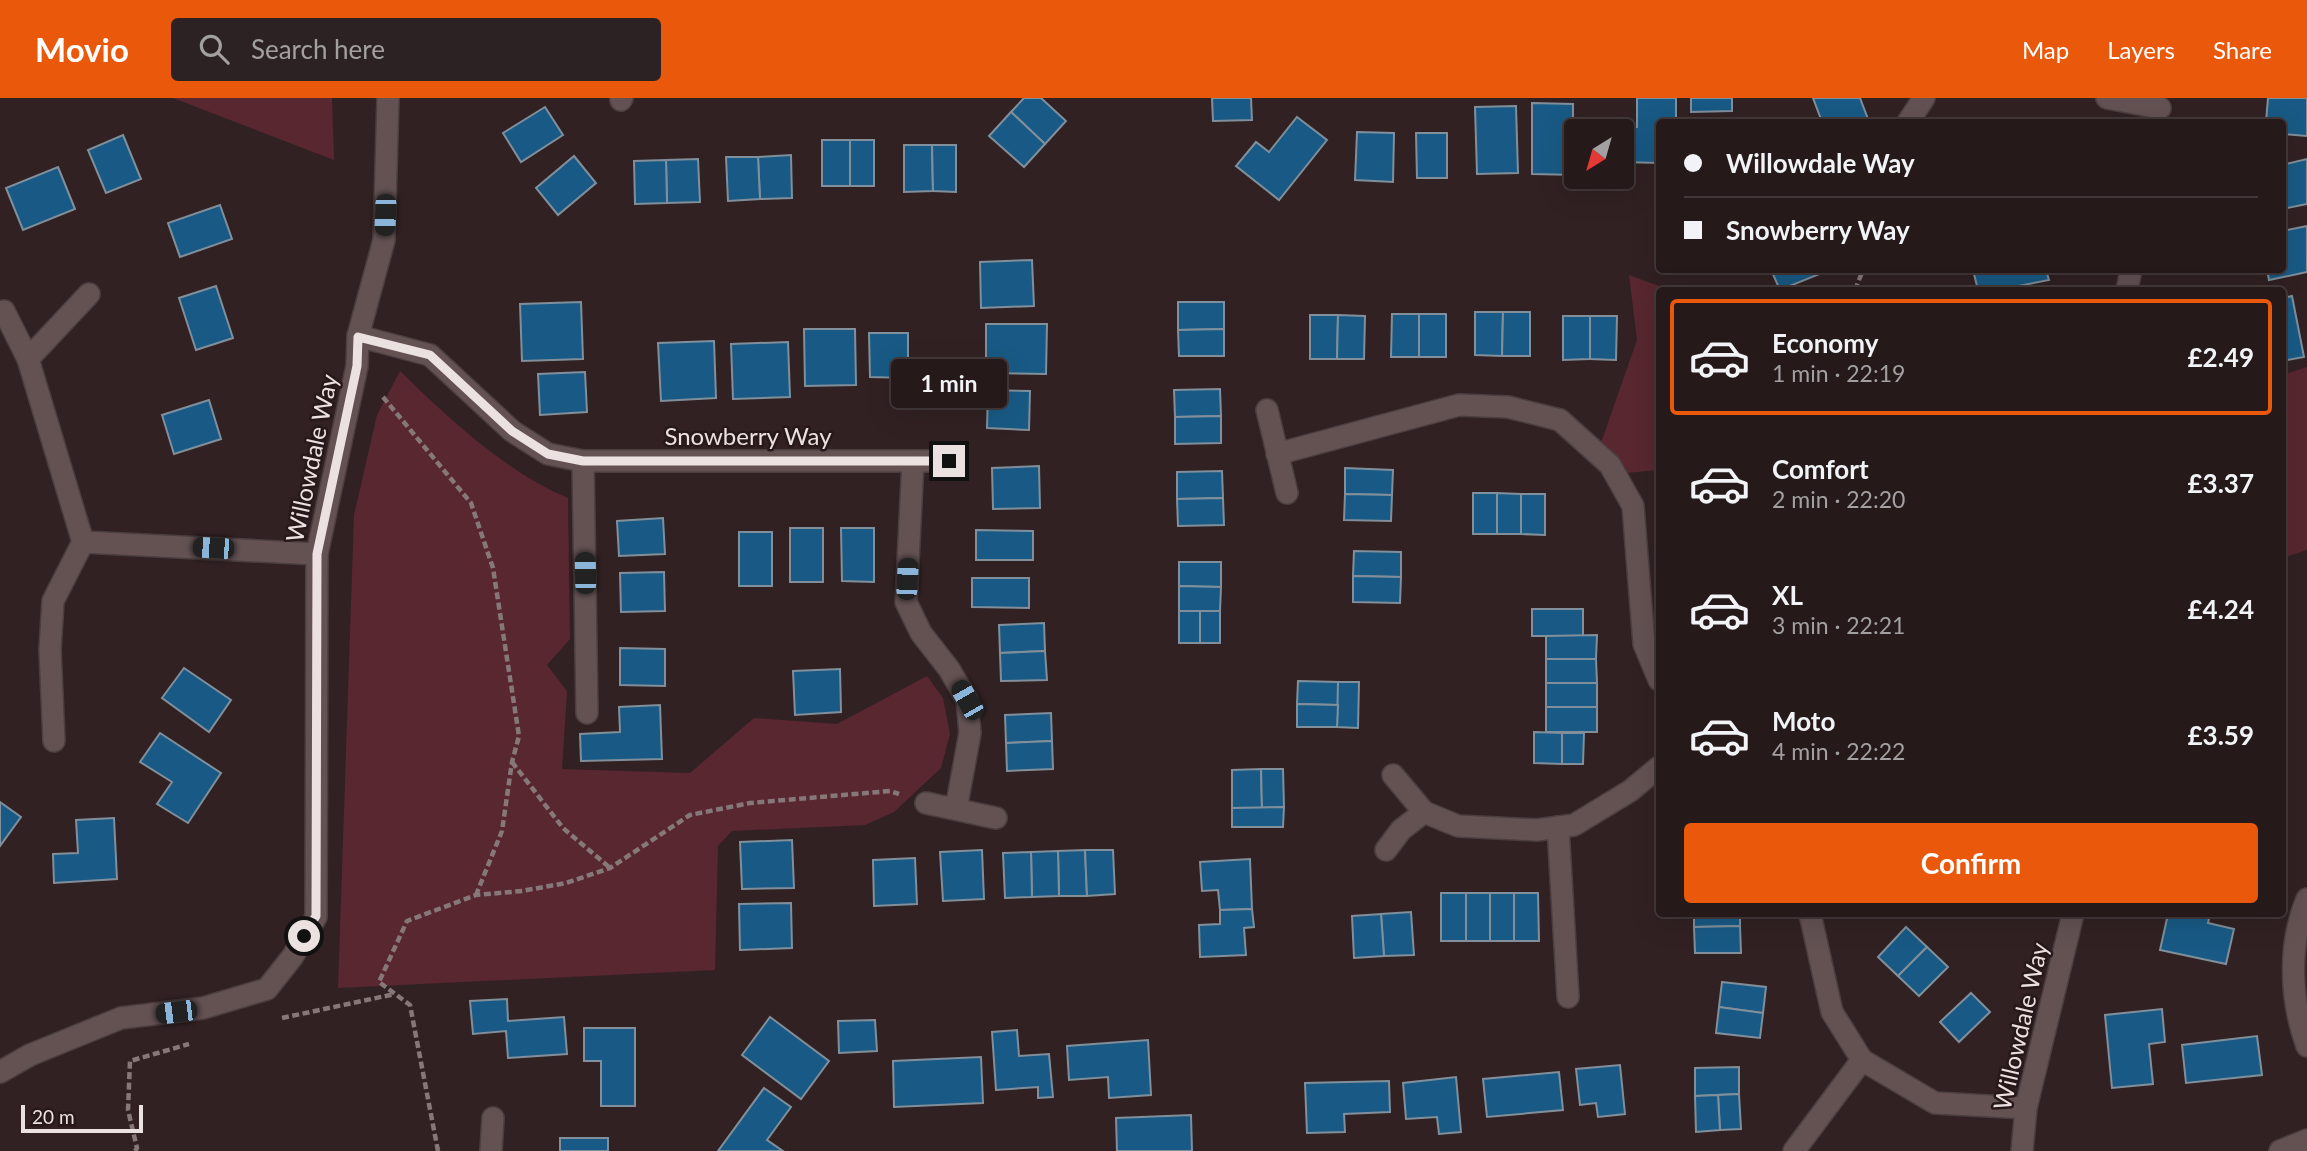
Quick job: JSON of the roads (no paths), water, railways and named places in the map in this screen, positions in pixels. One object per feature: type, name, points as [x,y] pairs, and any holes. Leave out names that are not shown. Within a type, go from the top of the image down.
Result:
[{"type":"street","name":"Willowdale Way","points":[[0,1072],[30,1055],[121,1018],[203,1008],[267,989],[293,956],[316,916],[317,554],[357,366],[358,337],[384,240],[388,98]]},
{"type":"street","points":[[1910,119],[1924,98]]},
{"type":"street","points":[[2107,98],[2159,109]]},
{"type":"street","points":[[28,359],[89,294]]},
{"type":"street","points":[[4,311],[28,359],[83,542],[52,601],[50,650],[54,741]]},
{"type":"street","name":"Snowberry Way","points":[[358,337],[430,355],[512,431],[548,454],[583,461],[949,461]]},
{"type":"street","points":[[1277,454],[1459,405],[1508,407],[1560,420],[1610,465],[1633,506],[1644,644],[1656,673]]},
{"type":"street","points":[[1267,410],[1287,494]]},
{"type":"street","points":[[583,461],[587,713]]},
{"type":"street","points":[[914,461],[905,602],[920,633],[949,669],[967,700],[970,733],[956,809]]},
{"type":"street","points":[[83,542],[317,554]]},
{"type":"street","points":[[1393,775],[1424,813],[1458,826],[1537,830],[1574,825],[1630,791],[1656,769]]},
{"type":"street","points":[[926,803],[996,818]]},
{"type":"street","points":[[1386,850],[1401,830],[1424,813]]},
{"type":"street","points":[[1558,827],[1568,997]]},
{"type":"street","points":[[2307,898],[2299,918],[2293,976],[2302,1032],[2307,1046]]},
{"type":"street","points":[[1811,917],[1832,1012],[1862,1060],[1935,1103],[2026,1108]]},
{"type":"street","name":"Willowdale Way","points":[[2022,1151],[2026,1108],[2073,917]]},
{"type":"street","points":[[1794,1151],[1862,1060]]},
{"type":"street","points":[[491,1151],[493,1118]]},
{"type":"street","points":[[2280,1151],[2307,1140]]}]
